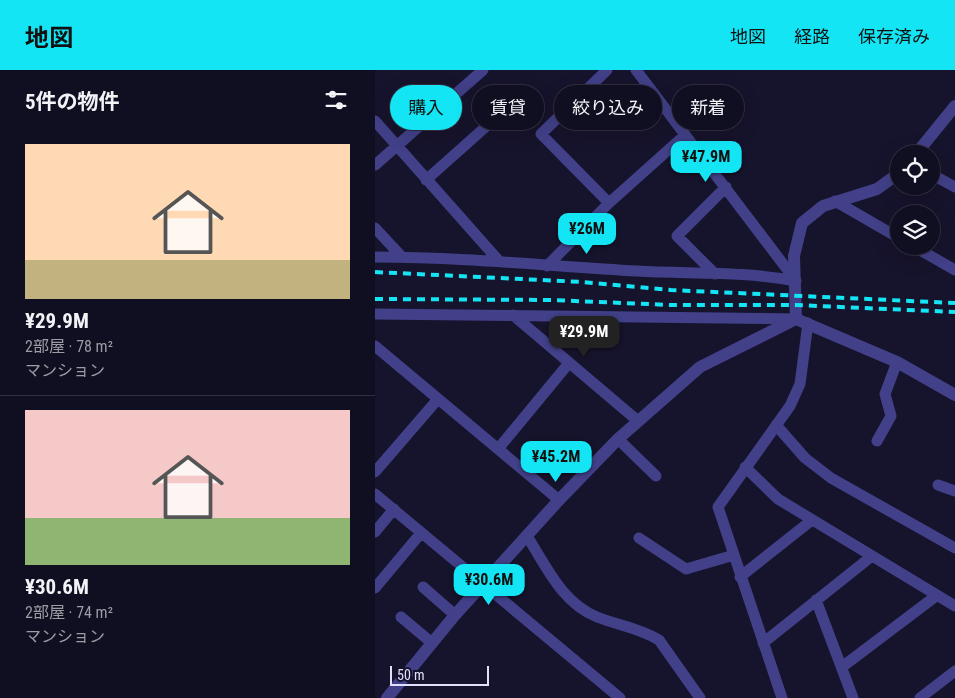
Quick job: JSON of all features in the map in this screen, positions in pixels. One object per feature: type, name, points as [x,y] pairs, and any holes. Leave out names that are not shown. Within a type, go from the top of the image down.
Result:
[{"type":"street","points":[[375,165],[483,70]]},
{"type":"street","points":[[607,70],[541,134],[609,203]]},
{"type":"street","points":[[636,70],[796,281]]},
{"type":"street","points":[[923,145],[955,106]]},
{"type":"street","points":[[375,121],[499,261]]},
{"type":"street","points":[[426,180],[482,130]]},
{"type":"street","points":[[547,266],[609,203],[685,135]]},
{"type":"street","points":[[940,179],[955,187]]},
{"type":"street","points":[[782,698],[718,507],[790,406],[800,384],[802,321],[794,256],[802,223],[812,213],[835,201],[877,190],[890,180]]},
{"type":"street","points":[[715,274],[677,236],[726,187]]},
{"type":"street","points":[[835,201],[890,233]]},
{"type":"street","points":[[375,228],[402,257]]},
{"type":"street","points":[[929,255],[955,270]]},
{"type":"street","points":[[375,258],[402,257],[499,261],[547,266],[760,276],[796,281]]},
{"type":"street","points":[[375,314],[802,321],[897,362],[955,395]]},
{"type":"street","points":[[513,315],[639,421]]},
{"type":"street","points":[[387,698],[455,615],[559,500],[618,439],[700,367],[802,321]]},
{"type":"street","points":[[375,346],[559,500]]},
{"type":"street","points":[[877,441],[891,416],[885,394],[897,362]]},
{"type":"street","points":[[498,449],[569,363]]},
{"type":"street","points":[[375,472],[438,399]]},
{"type":"street","points":[[776,425],[805,458],[831,478],[955,548]]},
{"type":"street","points":[[618,439],[656,476]]},
{"type":"street","points":[[745,467],[778,499],[955,606]]},
{"type":"street","points":[[938,485],[955,490]]},
{"type":"street","points":[[375,494],[620,698]]},
{"type":"street","points":[[375,532],[393,509]]},
{"type":"street","points":[[740,577],[812,520]]},
{"type":"street","points":[[375,588],[421,533]]},
{"type":"street","points":[[527,536],[560,589],[571,601],[596,616],[649,634],[659,640],[700,698]]},
{"type":"street","points":[[639,538],[686,568],[733,555]]},
{"type":"street","points":[[763,643],[872,556]]},
{"type":"street","points":[[423,587],[455,615]]},
{"type":"street","points":[[842,667],[936,596]]},
{"type":"street","points":[[817,600],[853,698]]},
{"type":"street","points":[[401,616],[432,643]]},
{"type":"street","points":[[920,698],[955,671]]},
{"type":"railway","points":[[375,272],[583,282],[671,290],[955,303]]},
{"type":"railway","points":[[375,299],[552,300],[671,305],[796,305],[955,312]]}]
